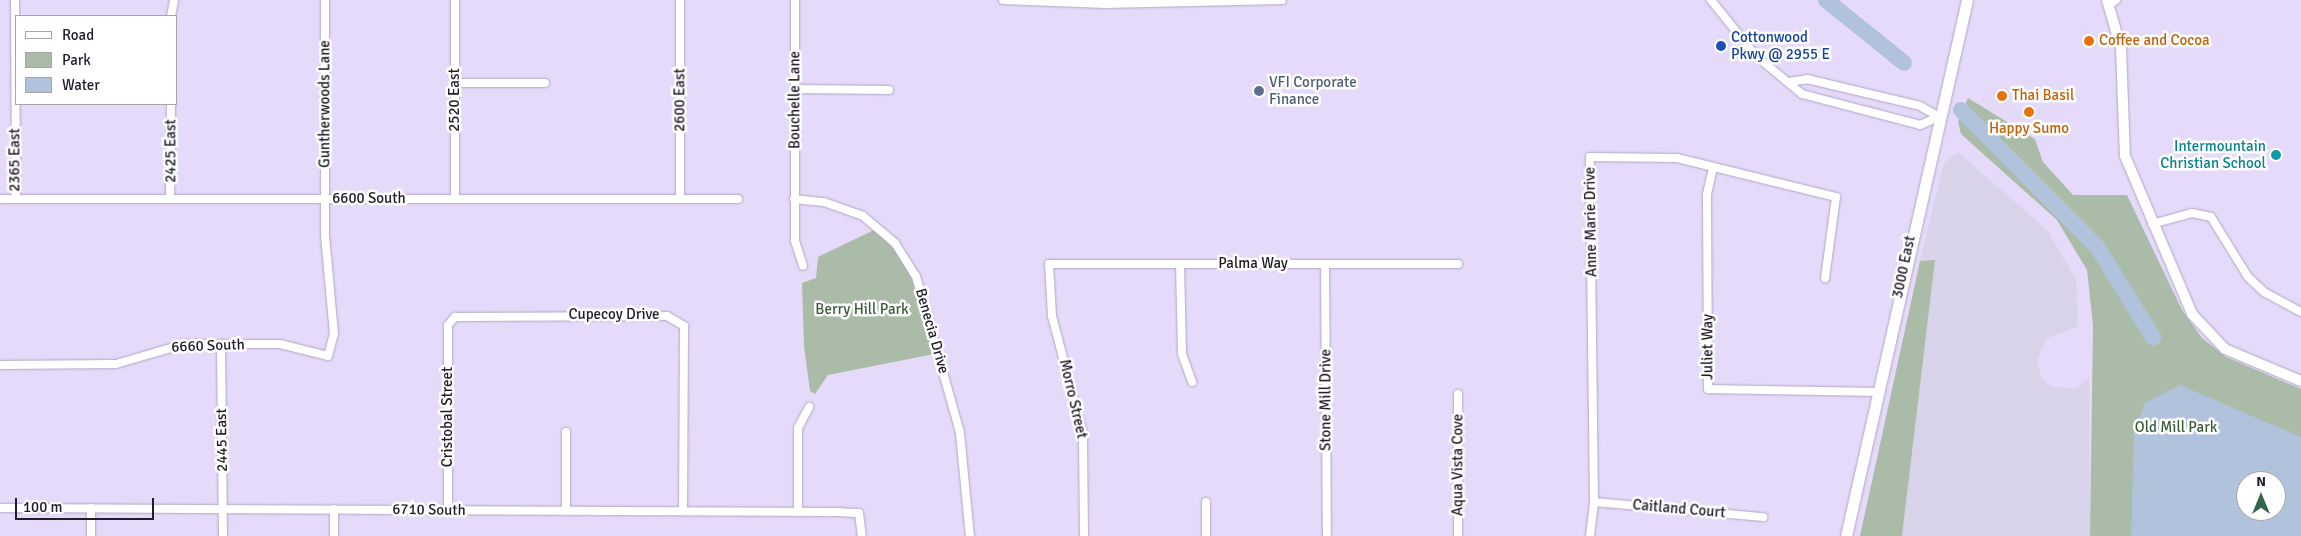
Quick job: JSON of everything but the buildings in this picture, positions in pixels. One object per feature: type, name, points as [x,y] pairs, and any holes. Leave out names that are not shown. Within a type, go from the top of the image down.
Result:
[{"type":"main road","name":"3000 East","points":[[1846,536],[1876,392],[1967,0]]},
{"type":"street","name":"2365 East","points":[[15,0],[15,15]]},
{"type":"street","points":[[171,15],[174,0]]},
{"type":"street","name":"Guntherwoods Lane","points":[[325,0],[326,199],[333,300],[328,356]]},
{"type":"street","name":"2520 East","points":[[455,0],[455,199]]},
{"type":"street","name":"2600 East","points":[[680,0],[680,199]]},
{"type":"street","name":"Bouchelle Lane","points":[[795,0],[795,241],[803,266]]},
{"type":"street","points":[[1002,0],[1106,4],[1282,0]]},
{"type":"street","points":[[1711,0],[1755,55],[1802,94],[1836,106],[1920,125],[1939,117]]},
{"type":"street","points":[[2111,2],[2121,48],[2125,156],[2152,224],[2192,314],[2206,332],[2225,349],[2301,381]]},
{"type":"street","points":[[1789,82],[1807,79],[1920,106],[1939,117]]},
{"type":"street","points":[[455,83],[545,84]]},
{"type":"street","points":[[795,89],[888,90]]},
{"type":"street","name":"2365 East","points":[[16,105],[16,199]]},
{"type":"street","name":"2425 East","points":[[170,199],[171,105]]},
{"type":"street","name":"Anne Marie Drive","points":[[1590,536],[1594,502],[1590,157],[1677,158],[1836,197],[1825,278]]},
{"type":"street","name":"Juliet Way","points":[[1713,168],[1707,195],[1708,389],[1876,392]]},
{"type":"street","name":"6600 South","points":[[0,199],[738,199]]},
{"type":"street","name":"Benecia Drive","points":[[794,199],[824,202],[863,216],[895,243],[912,267],[960,433],[970,536]]},
{"type":"street","points":[[2152,224],[2192,213],[2211,216],[2248,277],[2264,292],[2301,312]]},
{"type":"street","name":"Palma Way","points":[[1049,264],[1458,264]]},
{"type":"street","name":"Morro Street","points":[[1049,264],[1052,316],[1083,434],[1084,536]]},
{"type":"street","points":[[1180,264],[1182,354],[1192,382]]},
{"type":"street","name":"Stone Mill Drive","points":[[1325,264],[1327,536]]},
{"type":"street","name":"Cupecoy Drive","points":[[448,324],[465,315],[677,318],[684,326],[684,512]]},
{"type":"street","name":"Cristobal Street","points":[[448,324],[448,509]]},
{"type":"street","name":"6660 South","points":[[0,365],[116,364],[171,345],[294,345],[328,356]]},
{"type":"street","name":"2445 East","points":[[221,345],[223,536]]},
{"type":"street","name":"Aqua Vista Cove","points":[[1458,394],[1458,536]]},
{"type":"street","points":[[798,512],[798,428],[809,408]]},
{"type":"street","points":[[566,432],[566,511]]},
{"type":"street","points":[[1206,502],[1206,536]]},
{"type":"street","name":"Caitland Court","points":[[1594,502],[1763,517]]},
{"type":"street","name":"6710 South","points":[[0,508],[448,509],[859,513],[862,536]]},
{"type":"street","points":[[91,508],[91,536]]},
{"type":"street","points":[[334,509],[334,536]]},
{"type":"shaded area","points":[[1958,152],[2048,231],[2076,280],[2078,326],[2046,339],[2037,360],[2042,380],[2053,387],[2076,388],[2089,378],[2090,536],[1902,536],[1935,260],[1920,261],[1944,163]]},
{"type":"green space","name":"Old Mill Park","points":[[1968,98],[2035,139],[2043,162],[2073,195],[2127,195],[2182,310],[2202,338],[2226,357],[2301,389],[2301,536],[2090,536],[2093,325],[2087,270],[2057,220],[1961,134],[1958,122]]},
{"type":"green space","name":"Berry Hill Park","points":[[874,230],[897,252],[911,277],[934,354],[828,375],[815,394],[810,391],[804,346],[802,283],[816,278],[818,257]]},
{"type":"green space","points":[[1935,260],[1902,536],[1860,536],[1920,261]]},
{"type":"water","points":[[2180,385],[2301,437],[2301,536],[2131,536],[2134,434],[2145,403]]},
{"type":"waterway","points":[[1826,0],[1904,63]]},
{"type":"waterway","points":[[1961,110],[2098,248],[2153,337]]},
{"type":"place","name":"Coffee and Cocoa","points":[[2089,41]]},
{"type":"place","name":"Cottonwood Pkwy @ 2955 E","points":[[1721,46]]},
{"type":"place","name":"VFI Corporate Finance","points":[[1259,91]]},
{"type":"place","name":"Thai Basil","points":[[2002,96]]},
{"type":"place","name":"Happy Sumo","points":[[2029,112]]},
{"type":"place","name":"Intermountain Christian School","points":[[2276,155]]}]
